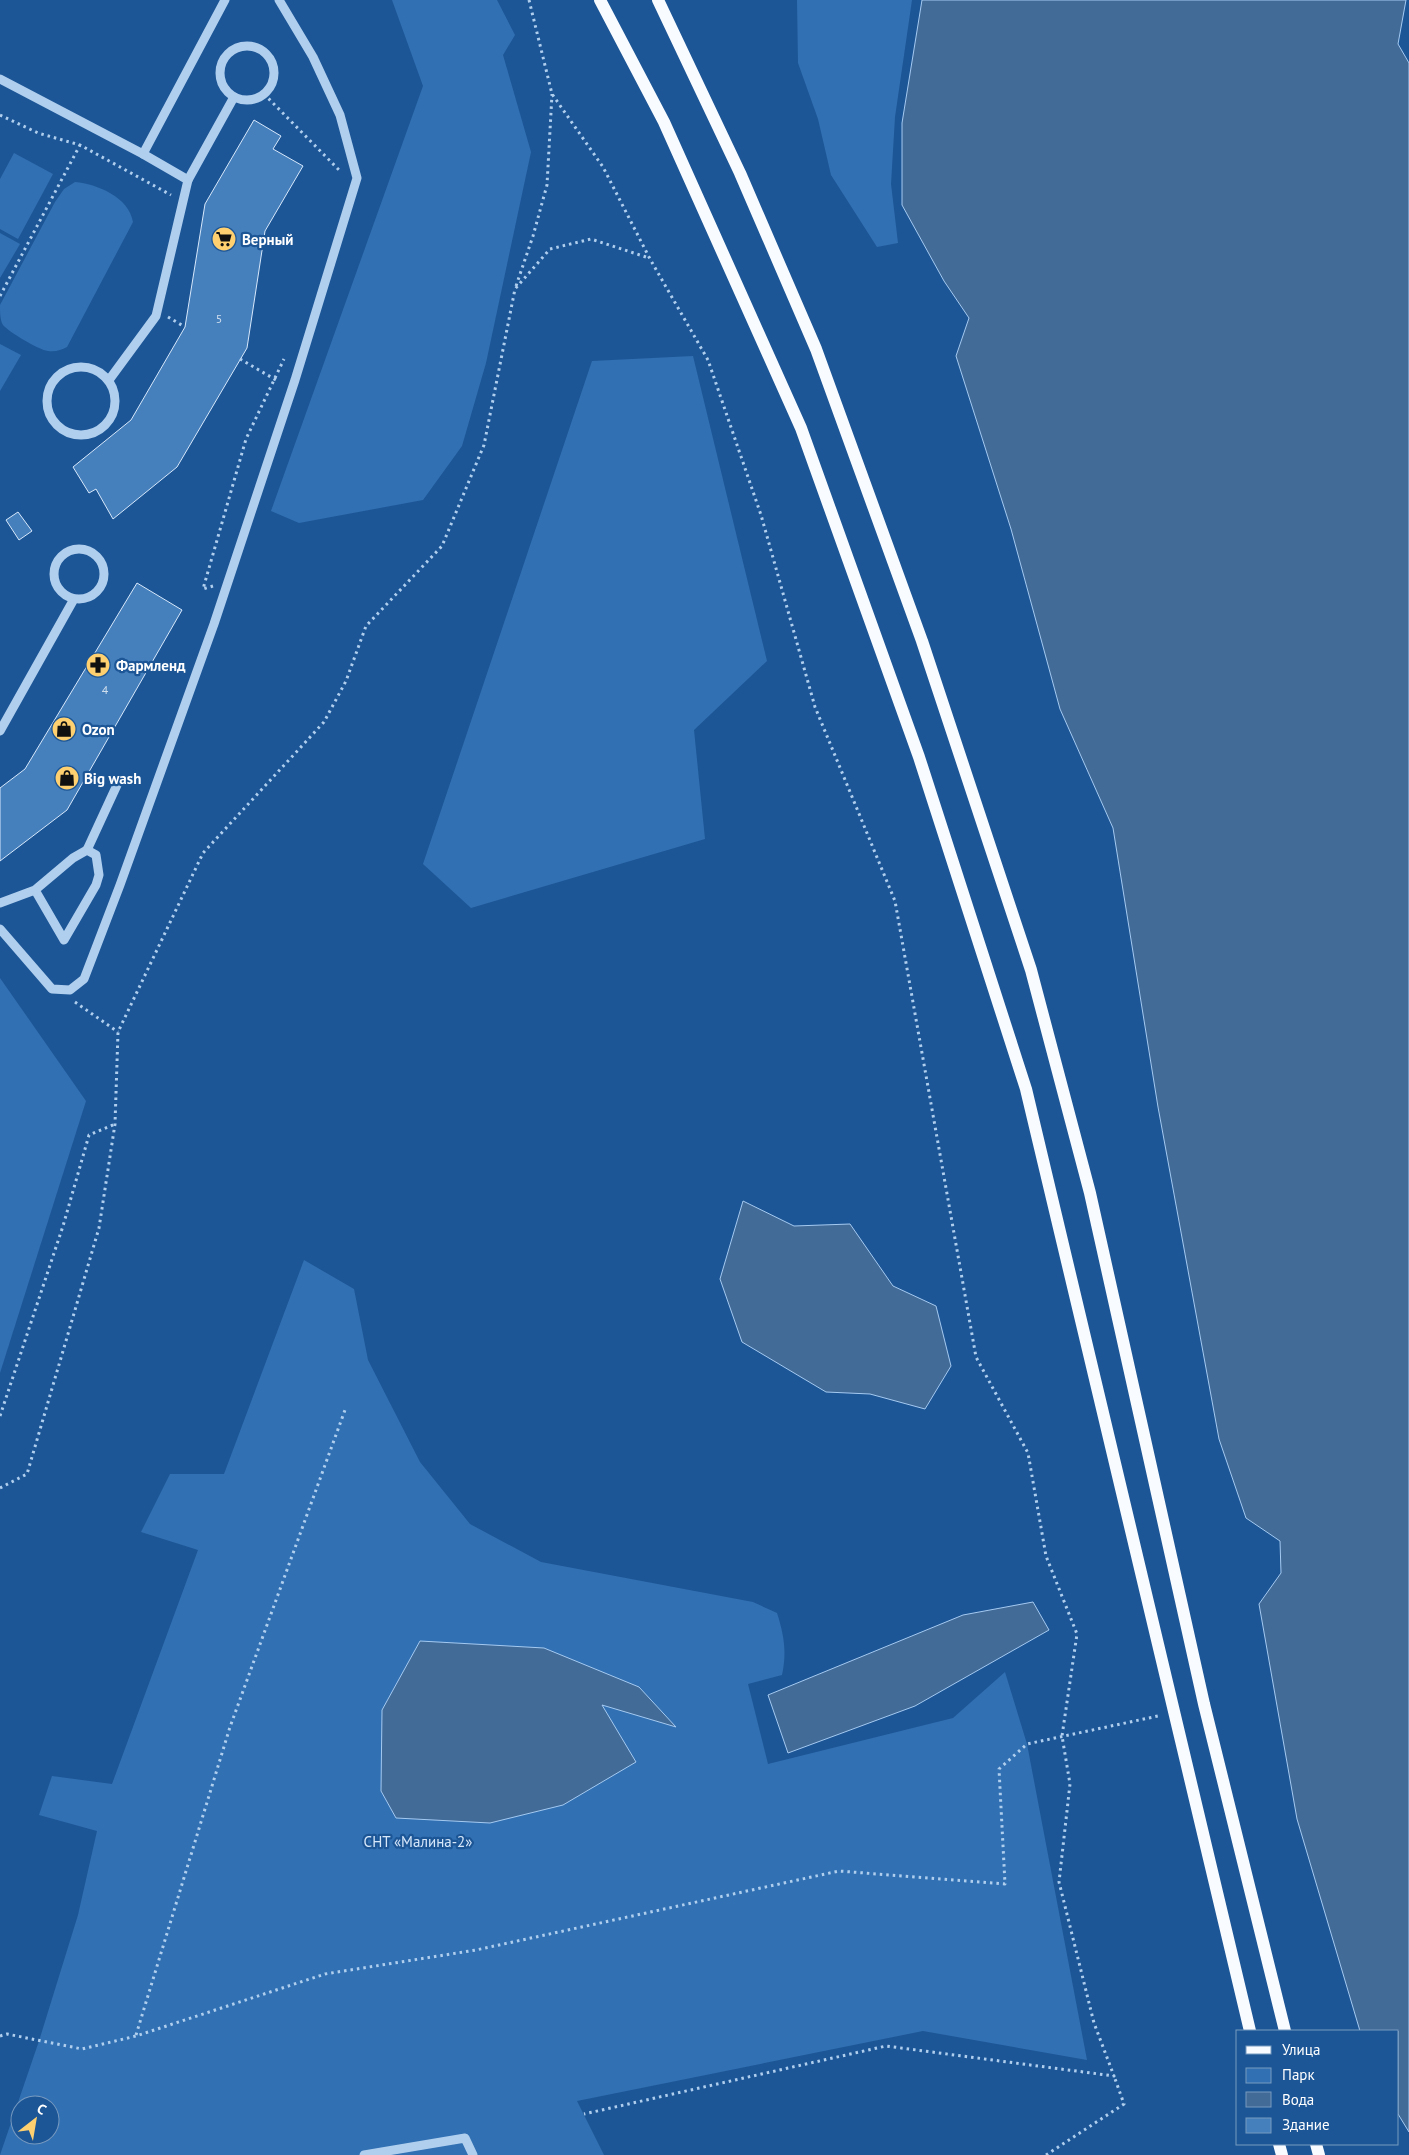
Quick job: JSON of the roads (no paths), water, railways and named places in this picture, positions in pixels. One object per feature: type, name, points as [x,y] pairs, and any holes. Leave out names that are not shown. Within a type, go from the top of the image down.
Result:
[{"type":"main road","points":[[600,0],[664,122],[801,428],[919,757],[1026,1089],[1250,2030]]},
{"type":"main road","points":[[658,0],[740,173],[816,349],[922,641],[1030,970],[1090,1193],[1204,1704],[1285,2030]]},
{"type":"street","points":[[143,154],[225,0]]},
{"type":"street","points":[[0,929],[52,989],[70,990],[84,979],[120,885],[228,580],[295,380],[357,178],[340,115],[313,57],[280,0]]},
{"type":"street","points":[[252,46],[266,53],[274,67],[273,82],[264,94],[250,100],[234,97],[224,86],[220,71],[225,57],[237,47],[252,46]]},
{"type":"street","points":[[0,79],[143,154],[188,180]]},
{"type":"street","points":[[109,380],[156,316],[188,180],[234,97]]},
{"type":"street","points":[[77,366],[95,369],[109,380],[116,397],[114,415],[102,429],[86,436],[68,433],[53,422],[47,405],[49,387],[60,373],[77,366]]},
{"type":"street","points":[[80,548],[94,554],[102,564],[104,578],[98,590],[93,594],[87,598],[74,599],[59,590],[53,575],[56,563],[65,552],[80,548]]},
{"type":"street","points":[[0,731],[74,599]]},
{"type":"street","points":[[0,903],[35,890],[73,858],[87,850],[117,785]]},
{"type":"street","points":[[35,890],[64,940],[96,885],[99,876],[96,855],[87,850]]},
{"type":"street","points":[[364,2155],[465,2138],[473,2155]]},
{"type":"water","points":[[922,0],[1406,0],[1398,44],[1409,63],[1409,2132],[1399,2116],[1399,2030],[1360,2030],[1297,1819],[1259,1604],[1281,1573],[1280,1541],[1246,1518],[1219,1439],[1158,1107],[1113,828],[1060,709],[1011,529],[956,356],[969,318],[944,281],[902,205],[902,123]]},
{"type":"water","points":[[743,1201],[794,1226],[850,1224],[893,1286],[936,1306],[951,1366],[925,1409],[870,1394],[826,1392],[742,1342],[720,1279]]},
{"type":"water","points":[[1033,1602],[1049,1630],[915,1706],[788,1753],[768,1695],[963,1615]]},
{"type":"water","points":[[420,1641],[544,1648],[639,1687],[676,1727],[602,1705],[636,1762],[563,1805],[490,1823],[396,1818],[381,1791],[382,1710]]},
{"type":"place","name":"Верный","points":[[224,239]]},
{"type":"place","name":"Фармленд","points":[[98,665]]},
{"type":"place","name":"Ozon","points":[[64,729]]},
{"type":"place","name":"Big wash","points":[[67,778]]},
{"type":"park label","name":"СНТ «Малина-2»","points":[[418,1841]]}]
